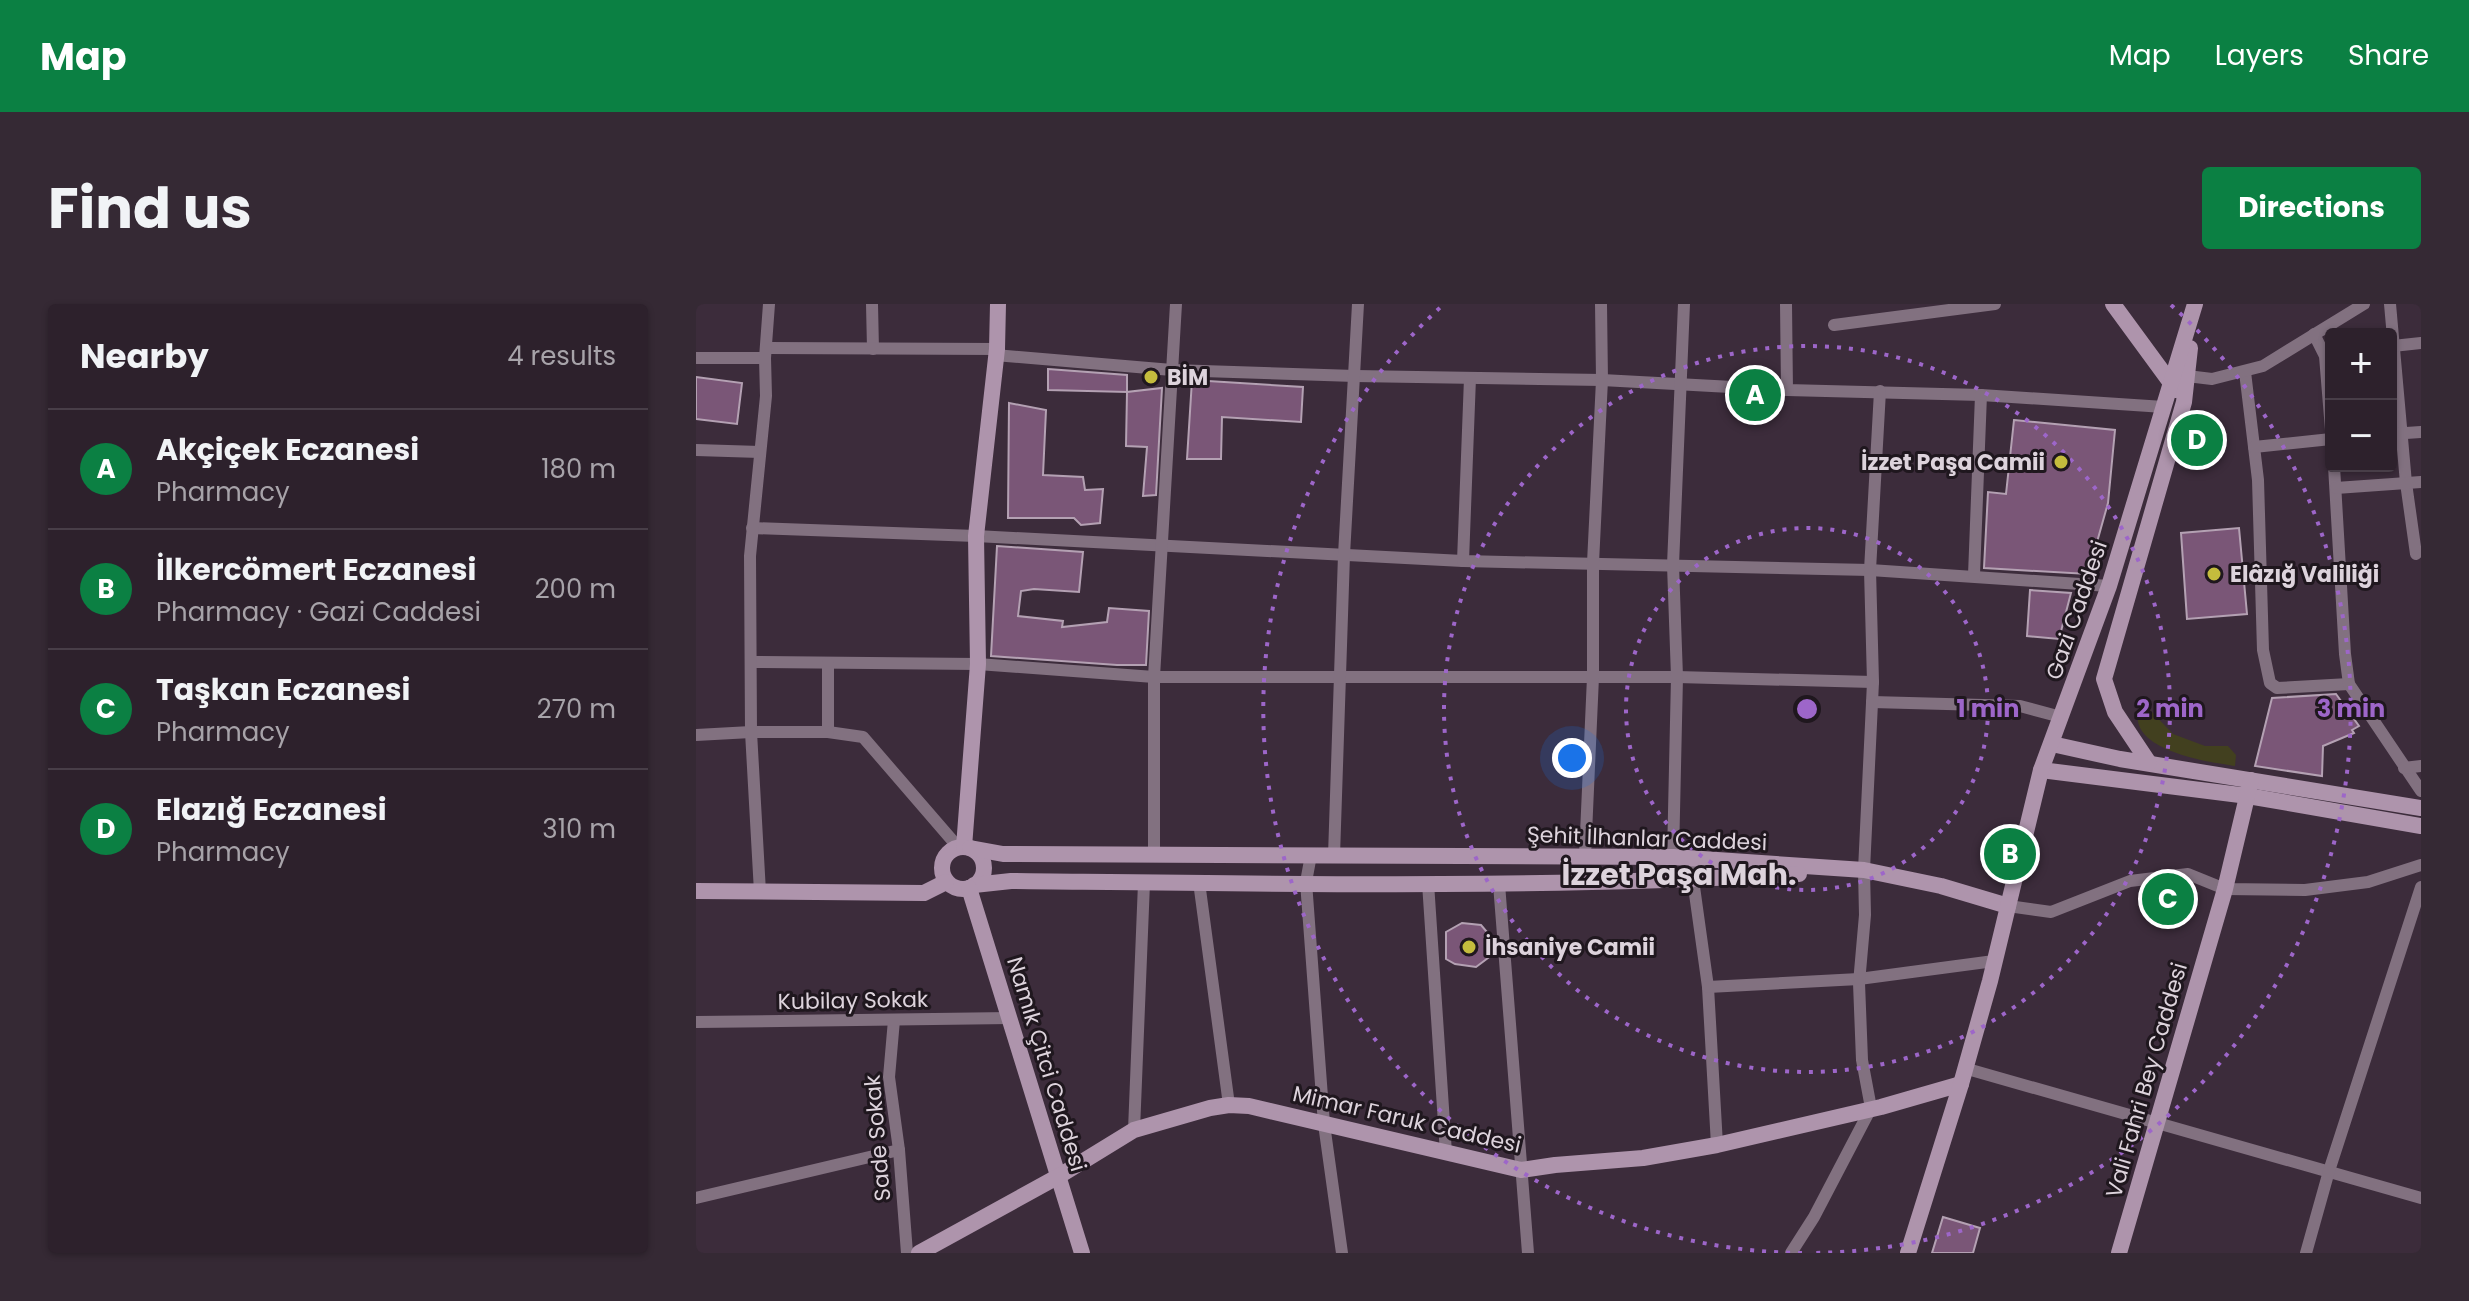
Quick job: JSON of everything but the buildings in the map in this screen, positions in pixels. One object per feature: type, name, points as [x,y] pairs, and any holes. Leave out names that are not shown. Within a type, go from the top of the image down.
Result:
[{"type":"street","points":[[760,892],[751,732],[750,632],[752,528],[766,396],[769,304]]},
{"type":"street","points":[[872,304],[873,349]]},
{"type":"street","points":[[964,847],[978,664],[976,536],[996,352],[998,304]]},
{"type":"street","points":[[1154,855],[1154,677],[1176,304]]},
{"type":"street","points":[[1334,856],[1344,555],[1358,304]]},
{"type":"street","points":[[1585,856],[1593,677],[1593,563],[1602,380],[1601,304]]},
{"type":"street","points":[[1684,304],[1673,565],[1682,857],[1692,880],[1708,987],[1717,1145]]},
{"type":"street","points":[[1786,304],[1787,390]]},
{"type":"street","points":[[1834,325],[1995,304]]},
{"type":"street","points":[[2113,304],[2184,402]]},
{"type":"street","points":[[2149,763],[2115,712],[2104,679],[2184,402],[2196,304]]},
{"type":"street","name":"Gazi Caddesi","points":[[1908,1253],[1963,1076],[2041,770],[2109,586],[2196,304]]},
{"type":"street","points":[[2187,376],[2212,379],[2263,366],[2364,304]]},
{"type":"street","points":[[2390,304],[2392,328]]},
{"type":"street","points":[[2314,334],[2325,356],[2329,400]]},
{"type":"street","points":[[2397,346],[2421,343]]},
{"type":"street","points":[[696,358],[873,349],[996,352],[1172,370],[1602,380],[1787,390],[1981,395],[2164,407]]},
{"type":"street","points":[[2245,372],[2258,480],[2263,650],[2270,683],[2277,688],[2349,684]]},
{"type":"street","points":[[1463,561],[1470,378]]},
{"type":"street","points":[[1791,1253],[1814,1217],[1871,1108],[1862,1060],[1859,979],[1865,915],[1864,870],[1873,682],[1870,570],[1880,391]]},
{"type":"street","points":[[1974,575],[1981,395]]},
{"type":"street","points":[[2397,434],[2421,432]]},
{"type":"street","points":[[2397,439],[2416,554]]},
{"type":"street","points":[[2254,447],[2325,440]]},
{"type":"street","points":[[696,450],[760,452]]},
{"type":"street","points":[[2335,472],[2349,684],[2421,791]]},
{"type":"street","points":[[2336,488],[2421,482]]},
{"type":"street","points":[[752,528],[1463,561],[1870,570],[2109,586]]},
{"type":"street","points":[[752,662],[978,664],[1154,677],[1677,677],[1873,682]]},
{"type":"street","points":[[828,663],[828,732]]},
{"type":"street","points":[[1872,702],[2020,706],[2061,717]]},
{"type":"street","points":[[696,735],[828,732],[863,737],[964,847],[979,854],[983,864],[982,876],[972,887],[957,888],[946,882],[942,864],[947,853],[964,847]]},
{"type":"street","points":[[2052,744],[2149,763],[2421,826]]},
{"type":"street","points":[[2404,768],[2421,766]]},
{"type":"street","points":[[2041,770],[2250,788],[2421,808]]},
{"type":"street","name":"Vali Fahri Bey Caddesi","points":[[2119,1253],[2225,889],[2250,788]]},
{"type":"street","name":"Şehit İlhanlar Caddesi","points":[[964,847],[1003,854],[1682,857],[1864,870]]},
{"type":"street","points":[[1311,855],[1306,882],[1324,1124],[1342,1253]]},
{"type":"street","points":[[1864,870],[1941,886],[2008,906],[2051,912],[2130,881],[2188,874],[2225,889],[2305,890],[2368,882],[2421,865]]},
{"type":"street","name":"Şehit İlhanlar Caddesi","points":[[972,887],[1011,881],[1499,884],[1692,880],[1864,870]]},
{"type":"street","points":[[696,891],[924,893],[946,882]]},
{"type":"street","points":[[1199,882],[1229,1105]]},
{"type":"street","points":[[1134,1130],[1144,883]]},
{"type":"street","points":[[1428,883],[1446,1153]]},
{"type":"street","points":[[1499,884],[1528,1253]]},
{"type":"street","name":"Namık Çitci Caddesi","points":[[972,887],[1082,1253]]},
{"type":"street","points":[[2306,1253],[2329,1171],[2421,887]]},
{"type":"street","points":[[1708,987],[1859,979],[1994,961]]},
{"type":"street","name":"Kubilay Sokak","points":[[696,1022],[1010,1018]]},
{"type":"street","name":"Sade Sokak","points":[[894,1020],[889,1077],[899,1150],[907,1253]]},
{"type":"street","points":[[1963,1076],[2157,1124],[2421,1198]]},
{"type":"street","name":"Mimar Faruk Caddesi","points":[[919,1253],[1059,1176],[1134,1130],[1210,1108],[1229,1105],[1275,1111],[1521,1170],[1643,1158],[1717,1145],[1871,1108],[1963,1076]]},
{"type":"street","points":[[696,1198],[899,1150]]},
{"type":"shaded area","points":[[2139,709],[2149,709],[2173,734],[2205,746],[2228,746],[2236,755],[2235,766],[2190,757],[2157,744],[2145,735],[2138,723]]},
{"type":"place","name":"BİM","points":[[1151,377]]},
{"type":"place","name":"Akçiçek Eczanesi","points":[[1755,395]]},
{"type":"place","name":"Elazığ Eczanesi","points":[[2197,440]]},
{"type":"place","name":"İzzet Paşa Camii","points":[[2061,462]]},
{"type":"place","name":"Elâzığ Valiliği","points":[[2214,574]]},
{"type":"place","name":"İlkercömert Eczanesi","points":[[2010,854]]},
{"type":"place","name":"Taşkan Eczanesi","points":[[2168,899]]},
{"type":"place","name":"İhsaniye Camii","points":[[1469,947]]},
{"type":"district","name":"İzzet Paşa Mah.","points":[[1679,875]]}]
